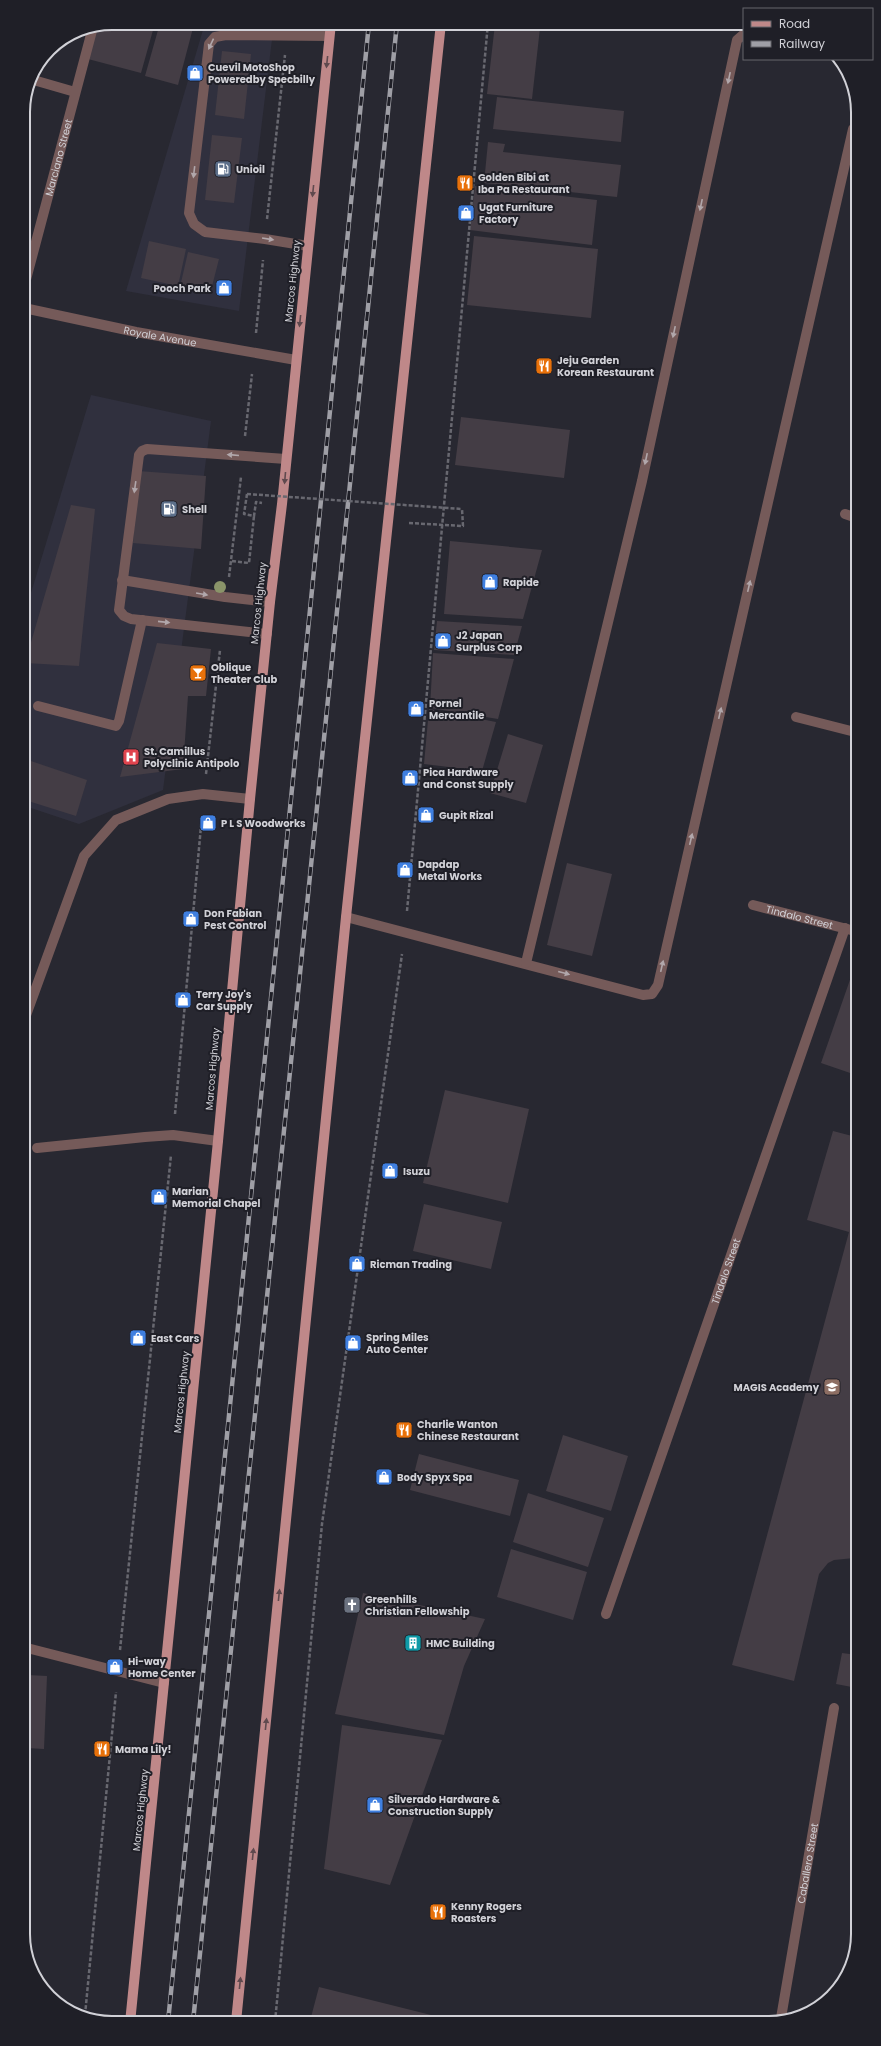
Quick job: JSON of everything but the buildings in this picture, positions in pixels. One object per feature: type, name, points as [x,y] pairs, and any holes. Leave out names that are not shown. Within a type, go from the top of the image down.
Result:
[{"type":"main road","name":"Marcos Highway","points":[[131,2016],[218,1141],[250,799],[330,30]]},
{"type":"main road","points":[[237,2016],[346,917],[440,30]]},
{"type":"street","name":"Marciano Street","points":[[30,264],[91,33]]},
{"type":"street","points":[[308,246],[205,232],[194,224],[189,213],[209,44],[215,37],[226,35],[329,36]]},
{"type":"street","points":[[526,963],[642,481],[737,40],[743,35]]},
{"type":"street","points":[[36,81],[75,92]]},
{"type":"street","points":[[346,917],[405,934],[526,963],[643,995],[652,994],[658,985],[851,138]]},
{"type":"street","name":"Royale Avenue","points":[[30,309],[142,333],[296,360]]},
{"type":"street","points":[[267,634],[142,620],[124,616],[119,610],[122,580],[139,455],[142,451],[147,449],[286,459]]},
{"type":"street","points":[[122,580],[224,597],[270,602]]},
{"type":"street","points":[[38,706],[116,726],[119,721],[142,620]]},
{"type":"street","points":[[796,717],[851,731]]},
{"type":"street","points":[[30,1007],[84,856],[116,820],[168,799],[203,794],[250,799]]},
{"type":"street","name":"Tindalo Street","points":[[606,1614],[850,929],[753,905]]},
{"type":"street","points":[[37,1148],[145,1136],[173,1136],[218,1141]]},
{"type":"street","points":[[30,1649],[164,1682]]},
{"type":"street","name":"Caballero Street","points":[[782,2015],[834,1708]]},
{"type":"path","points":[[276,2016],[322,1524],[405,934],[487,30]]},
{"type":"path","points":[[224,597],[232,561],[287,35]]},
{"type":"path","points":[[254,516],[244,514],[247,494],[462,509],[463,526],[388,522]]},
{"type":"path","points":[[232,561],[249,563],[256,502]]},
{"type":"path","points":[[85,2012],[118,1671],[173,1136],[203,794],[223,629]]},
{"type":"shaded area","points":[[203,30],[273,30],[239,311],[126,291]]},
{"type":"shaded area","points":[[91,395],[211,421],[163,790],[79,824],[30,808],[30,596]]},
{"type":"railway","points":[[169,2016],[368,30]]},
{"type":"railway","points":[[194,2016],[396,30]]},
{"type":"place","name":"Cuevil MotoShop Poweredby Specbilly","points":[[195,73]]},
{"type":"place","name":"Unioil","points":[[223,169]]},
{"type":"place","name":"Golden Bibi at Iba Pa Restaurant","points":[[465,183]]},
{"type":"place","name":"Ugat Furniture Factory","points":[[466,213]]},
{"type":"place","name":"Pooch Park","points":[[224,288]]},
{"type":"place","name":"Jeju Garden Korean Restaurant","points":[[544,366]]},
{"type":"place","name":"Shell","points":[[169,509]]},
{"type":"place","name":"Rapide","points":[[490,582]]},
{"type":"place","name":"J2 Japan Surplus Corp","points":[[443,641]]},
{"type":"place","name":"Oblique Theater Club","points":[[198,673]]},
{"type":"place","name":"Pornel Mercantile","points":[[416,709]]},
{"type":"place","name":"St. Camillus Polyclinic Antipolo","points":[[131,757]]},
{"type":"place","name":"Pica Hardware and Const Supply","points":[[410,778]]},
{"type":"place","name":"Gupit Rizal","points":[[426,815]]},
{"type":"place","name":"P L S Woodworks","points":[[208,823]]},
{"type":"place","name":"Dapdap Metal Works","points":[[405,870]]},
{"type":"place","name":"Don Fabian Pest Control","points":[[191,919]]},
{"type":"place","name":"Terry Joy's Car Supply","points":[[183,1000]]},
{"type":"place","name":"Isuzu","points":[[390,1171]]},
{"type":"place","name":"Marian Memorial Chapel","points":[[159,1197]]},
{"type":"place","name":"Ricman Trading","points":[[357,1264]]},
{"type":"place","name":"East Cars","points":[[138,1338]]},
{"type":"place","name":"Spring Miles Auto Center","points":[[353,1343]]},
{"type":"place","name":"MAGIS Academy","points":[[832,1387]]},
{"type":"place","name":"Charlie Wanton Chinese Restaurant","points":[[404,1430]]},
{"type":"place","name":"Body Spyx Spa","points":[[384,1477]]},
{"type":"place","name":"Greenhills Christian Fellowship","points":[[352,1605]]},
{"type":"place","name":"HMC Building","points":[[413,1643]]},
{"type":"place","name":"Hi-way Home Center","points":[[115,1667]]},
{"type":"place","name":"Mama Lily!","points":[[102,1749]]},
{"type":"place","name":"Silverado Hardware & Construction Supply","points":[[375,1805]]},
{"type":"place","name":"Kenny Rogers Roasters","points":[[438,1912]]}]
